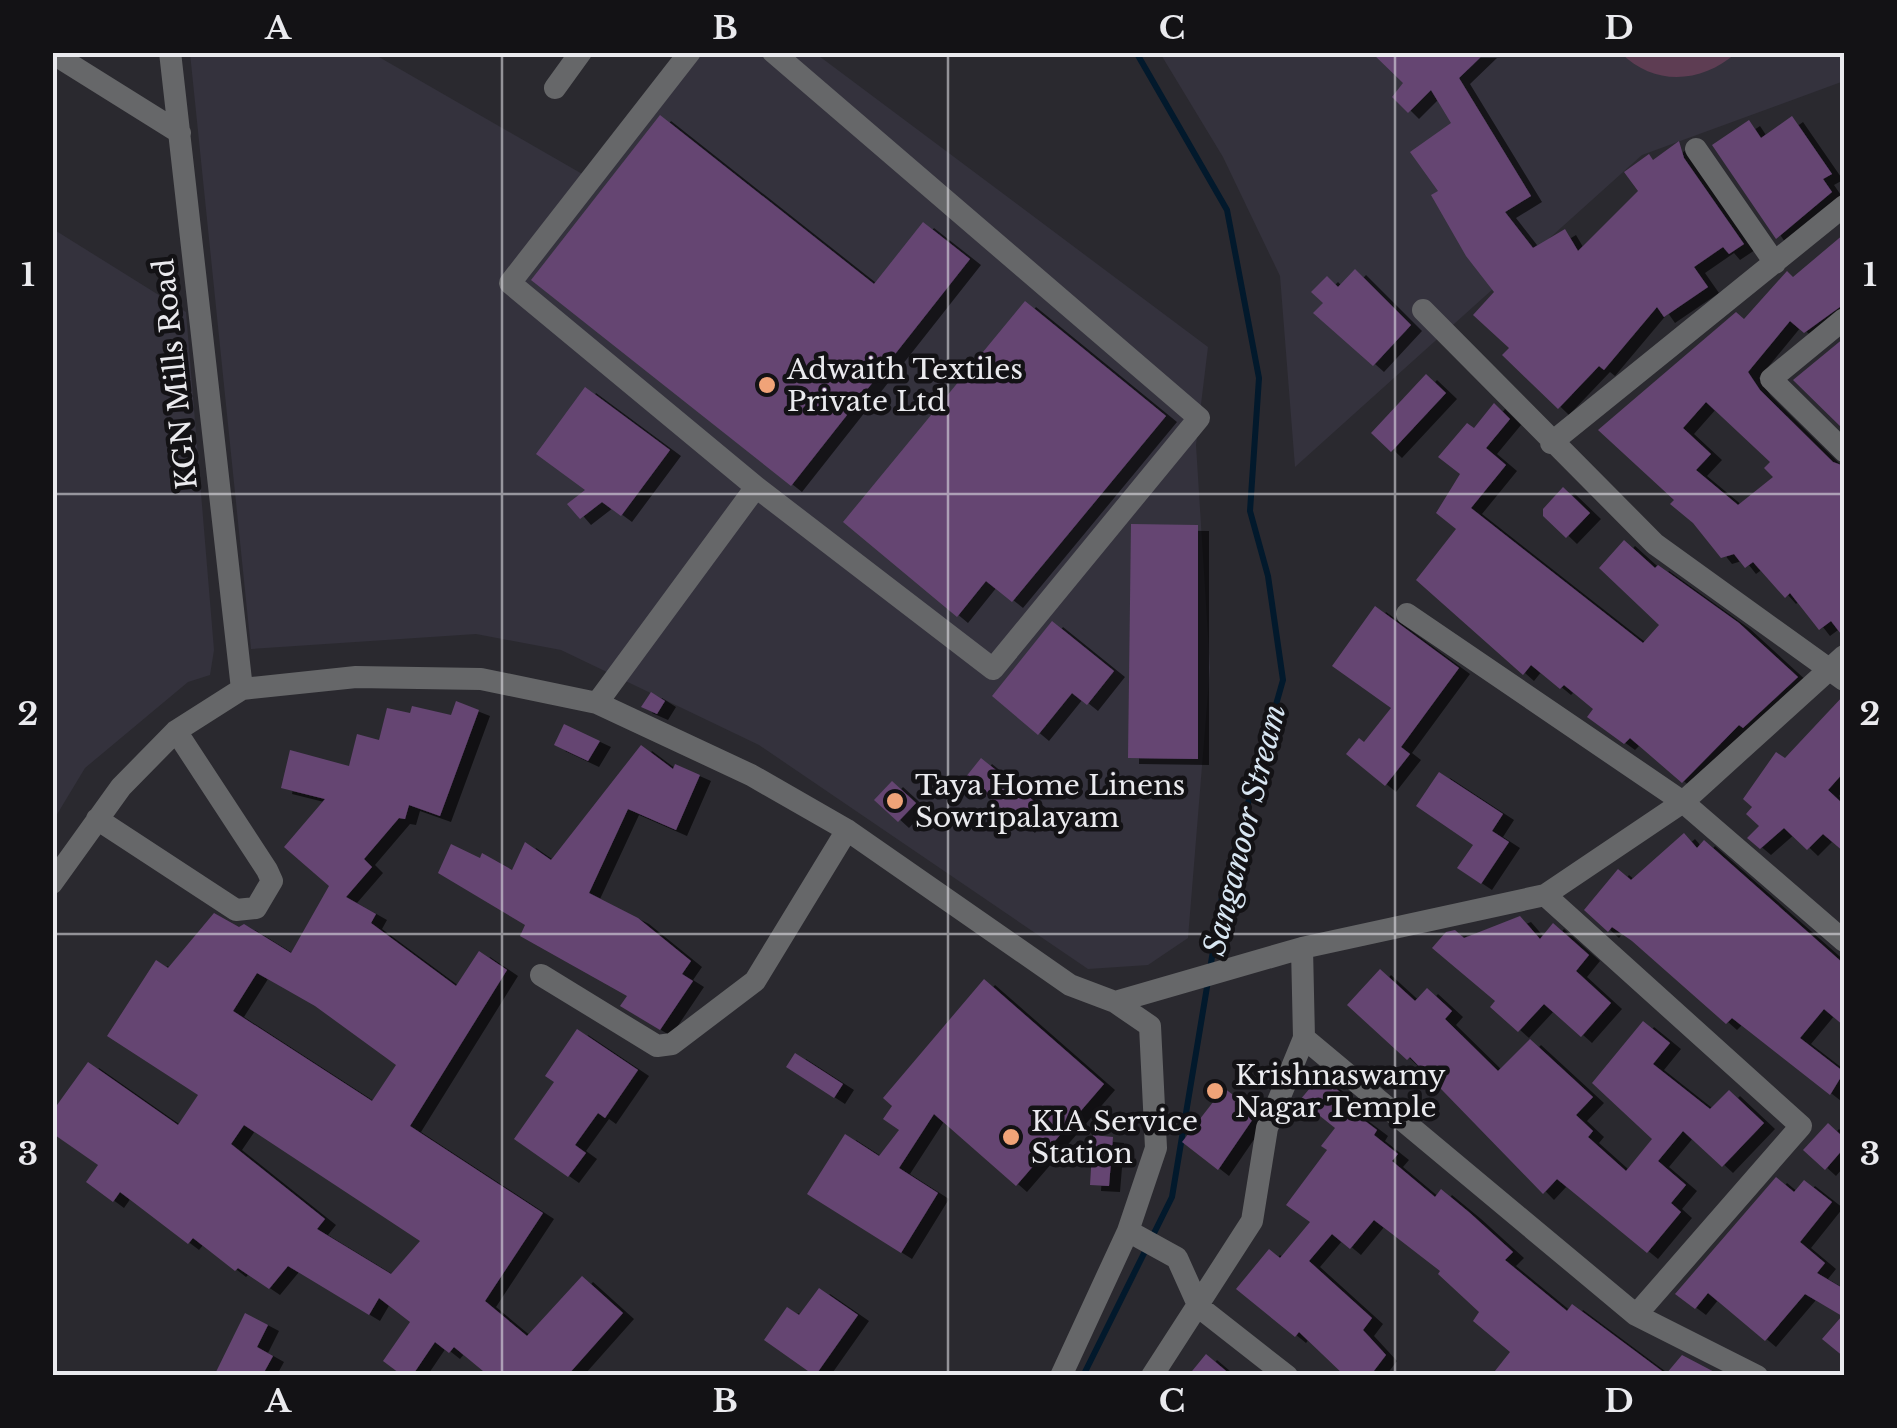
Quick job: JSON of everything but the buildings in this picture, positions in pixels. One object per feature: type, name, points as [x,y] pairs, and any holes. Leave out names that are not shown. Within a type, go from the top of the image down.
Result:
[{"type":"street","name":"KGN Mills Road","points":[[170,52],[242,689]]},
{"type":"street","points":[[555,88],[581,52]]},
{"type":"street","points":[[690,52],[510,284],[756,486],[992,669],[1200,418],[774,52]]},
{"type":"street","points":[[52,53],[180,133]]},
{"type":"street","points":[[1696,149],[1775,262]]},
{"type":"street","points":[[1551,443],[1844,206]]},
{"type":"street","points":[[1115,1002],[1302,948],[1545,895],[1684,802],[1839,668],[1655,544],[1422,310]]},
{"type":"street","points":[[1844,319],[1771,379],[1844,451]]},
{"type":"street","points":[[597,703],[756,486]]},
{"type":"street","points":[[1407,614],[1684,802],[1844,941]]},
{"type":"street","points":[[52,882],[60,852],[98,819],[121,787],[176,731],[242,689],[356,677],[482,679],[597,703],[751,775],[848,830],[1070,985],[1115,1002],[1150,1026],[1156,1148],[1128,1231],[1060,1376]]},
{"type":"street","points":[[98,819],[236,910],[256,908],[272,881],[268,870],[176,731]]},
{"type":"street","points":[[542,975],[656,1046],[672,1044],[754,981],[848,830]]},
{"type":"street","points":[[1545,895],[1801,1126],[1636,1315]]},
{"type":"street","points":[[1152,1376],[1252,1221],[1267,1128],[1304,1038],[1302,948]]},
{"type":"street","points":[[1304,1038],[1636,1315],[1756,1376]]},
{"type":"street","points":[[1128,1231],[1176,1258],[1199,1306],[1287,1376]]},
{"type":"shaded area","points":[[1844,52],[1844,81],[1642,155],[1295,467],[1280,276],[1223,157],[1160,53]]},
{"type":"shaded area","points":[[190,53],[372,53],[584,175],[684,53],[815,53],[1208,347],[1196,445],[1210,668],[1188,938],[1148,965],[1088,969],[759,745],[561,650],[476,634],[251,649]]},
{"type":"shaded area","points":[[1621,53],[1736,53],[1708,70],[1678,77],[1649,72]]},
{"type":"shaded area","points":[[53,229],[186,312],[214,650],[210,675],[188,682],[85,768],[53,821]]},
{"type":"waterway","name":"Sanganoor Stream","points":[[1136,52],[1227,210],[1259,378],[1250,511],[1268,576],[1283,680],[1223,891],[1210,969]]},
{"type":"waterway","name":"Sanganoor Stream","points":[[1083,1376],[1172,1197],[1208,981]]},
{"type":"place","name":"Adwaith Textiles Private Ltd","points":[[767,385]]},
{"type":"place","name":"Taya Home Linens Sowripalayam","points":[[895,801]]},
{"type":"place","name":"Krishnaswamy Nagar Temple","points":[[1215,1091]]},
{"type":"place","name":"KIA Service Station","points":[[1011,1137]]}]
